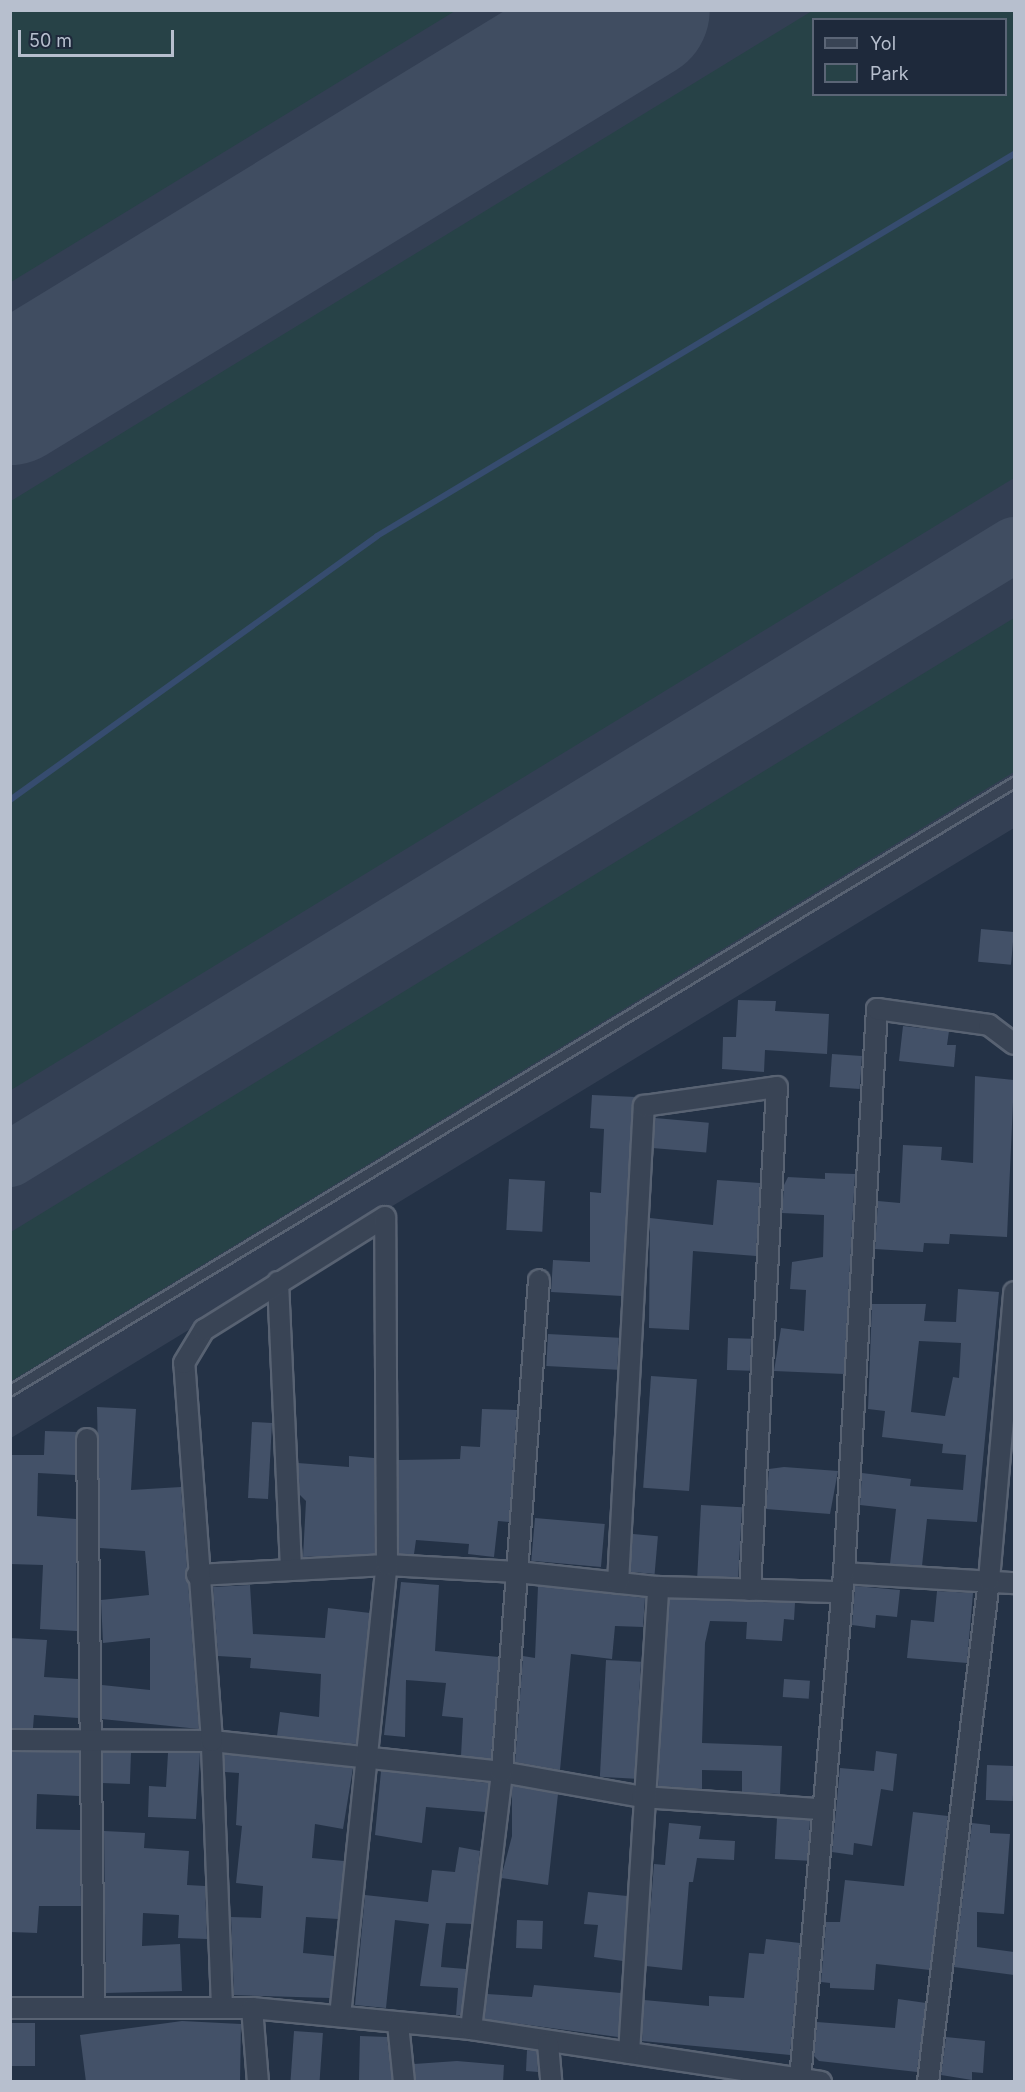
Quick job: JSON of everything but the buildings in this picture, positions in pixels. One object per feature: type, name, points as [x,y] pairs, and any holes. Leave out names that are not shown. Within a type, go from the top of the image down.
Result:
[{"type":"street","points":[[800,2079],[820,1809],[843,1583],[877,1009],[989,1025],[1014,1044]]},
{"type":"street","points":[[618,1583],[644,1106],[777,1087],[750,1590]]},
{"type":"street","points":[[222,2007],[212,1741],[197,1575],[184,1363],[204,1330],[386,1217],[387,1566],[364,1761],[340,2016]]},
{"type":"street","points":[[471,2029],[502,1772],[539,1280]]},
{"type":"street","points":[[278,1282],[291,1570]]},
{"type":"street","points":[[928,2082],[989,1580],[1014,1292]]},
{"type":"street","points":[[87,1438],[88,1741],[94,2007]]},
{"type":"street","points":[[197,1575],[387,1566],[517,1572],[658,1587],[750,1590],[843,1583],[989,1580],[1014,1583]]},
{"type":"street","points":[[630,2053],[642,1797],[658,1587]]},
{"type":"street","points":[[10,1740],[212,1741],[364,1761],[502,1772],[642,1797],[820,1809]]},
{"type":"street","points":[[10,2008],[222,2007],[340,2016],[398,2024],[471,2029],[548,2044],[630,2053],[821,2082]]},
{"type":"street","points":[[252,2008],[258,2082]]},
{"type":"street","points":[[398,2024],[404,2082]]},
{"type":"street","points":[[548,2044],[551,2082]]},
{"type":"lane","points":[[10,1390],[1014,782]]},
{"type":"shaded area","points":[[11,11],[1014,11],[1014,828],[11,1438]]},
{"type":"green space","points":[[11,10],[455,10],[455,11],[11,282]]},
{"type":"green space","points":[[812,11],[1014,11],[1014,478],[11,1090],[11,501]]},
{"type":"green space","points":[[1014,618],[1014,772],[11,1381],[11,1232]]},
{"type":"waterway","points":[[10,800],[377,536],[1014,154]]},
{"type":"taxiway","points":[[10,1159],[1014,545]]},
{"type":"runway","points":[[10,395],[640,10]]}]
